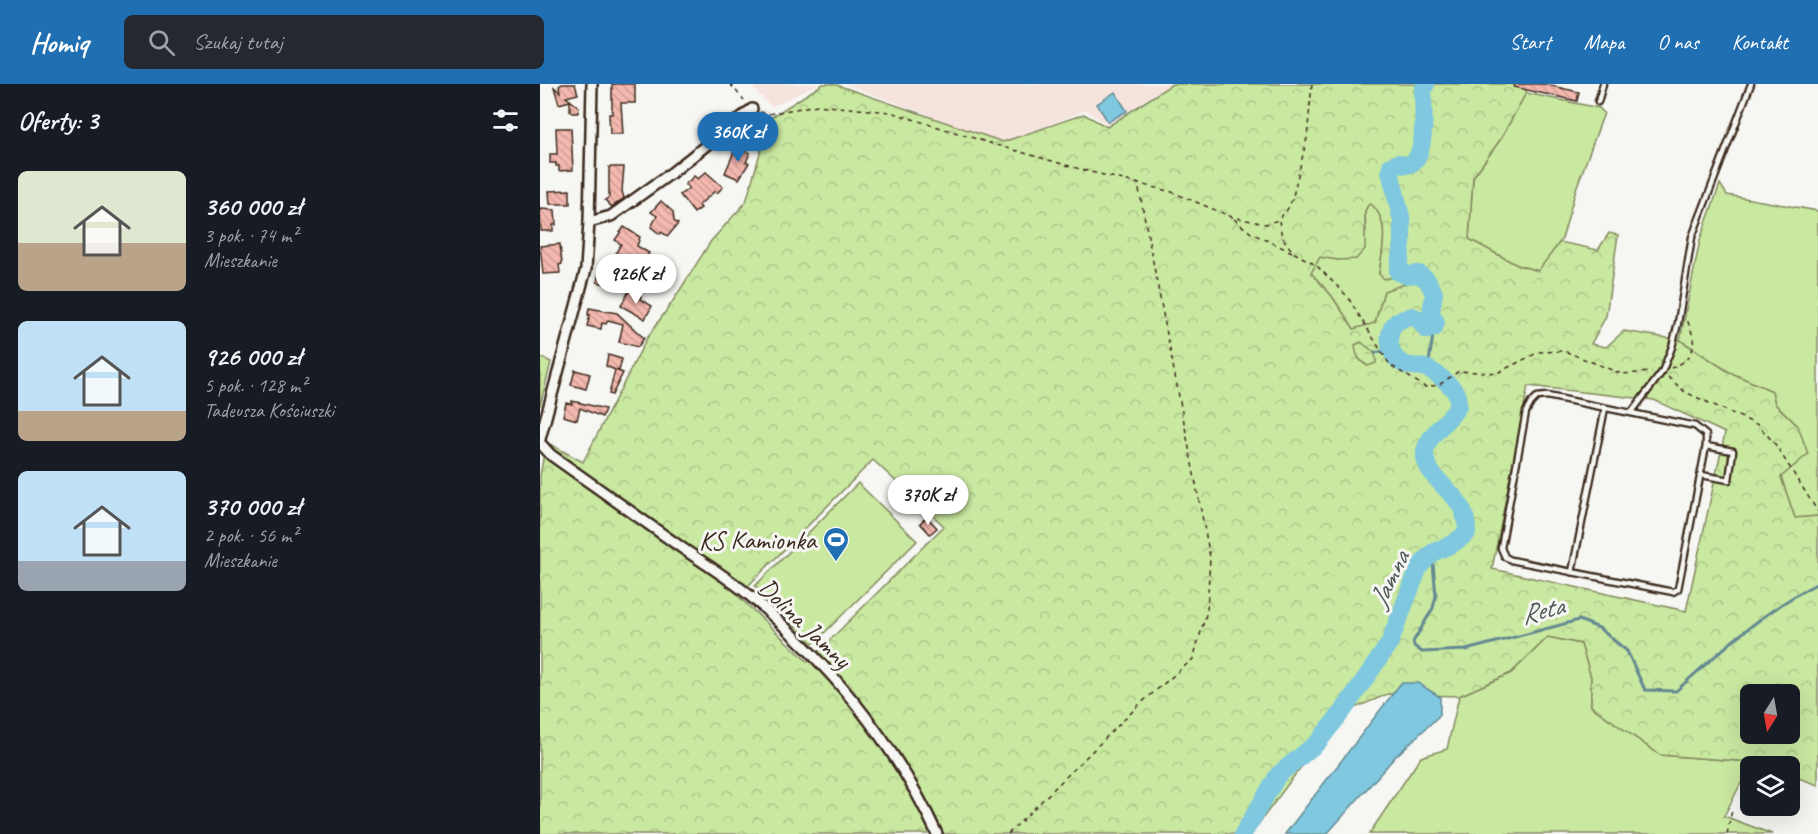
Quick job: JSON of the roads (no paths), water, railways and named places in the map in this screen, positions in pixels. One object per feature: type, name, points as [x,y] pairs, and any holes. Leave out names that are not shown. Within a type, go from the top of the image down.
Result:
[{"type":"street","points":[[540,441],[586,269],[592,84]]},
{"type":"street","points":[[589,222],[611,216],[670,174],[752,109]]},
{"type":"street","name":"Dolina Jamny","points":[[540,441],[551,455],[748,595],[810,652],[843,688],[886,745],[926,810],[937,834]]},
{"type":"lane","points":[[1598,102],[1603,84]]},
{"type":"lane","points":[[1632,414],[1662,372],[1672,348],[1692,237],[1751,84]]},
{"type":"lane","points":[[1546,396],[1632,414],[1695,426],[1706,435],[1701,475],[1678,590],[1673,592],[1572,573],[1505,557],[1501,548],[1526,412],[1537,397],[1546,396]]},
{"type":"lane","points":[[1572,573],[1605,408]]},
{"type":"lane","points":[[1701,475],[1729,480],[1733,451],[1706,446]]},
{"type":"water","points":[[1115,92],[1127,111],[1108,122],[1097,104]]},
{"type":"water","name":"Jamna","points":[[1401,683],[1418,683],[1440,697],[1440,715],[1395,757],[1327,834],[1285,834]]},
{"type":"waterway","name":"Jamna","points":[[1243,834],[1278,775],[1318,742],[1345,708],[1389,644],[1419,567],[1432,553],[1454,543],[1467,533],[1467,525],[1460,505],[1429,468],[1425,452],[1431,438],[1458,406],[1457,394],[1431,370],[1408,366],[1400,362],[1393,353],[1390,342],[1391,330],[1400,320],[1412,316],[1417,318],[1427,330],[1434,328],[1436,322],[1431,313],[1434,293],[1427,280],[1419,274],[1405,275],[1398,272],[1402,221],[1390,171],[1391,166],[1398,163],[1408,165],[1415,160],[1420,150],[1424,124],[1423,90],[1426,84]]},
{"type":"waterway","points":[[1428,369],[1434,328]]},
{"type":"waterway","points":[[1375,353],[1391,349]]},
{"type":"waterway","name":"Reta","points":[[1432,553],[1436,596],[1433,608],[1413,642],[1414,646],[1422,652],[1466,650],[1579,620],[1599,628],[1627,651],[1645,690],[1676,691],[1761,618],[1818,583]]},
{"type":"place","name":"KS Kamionka","points":[[836,563]]}]
